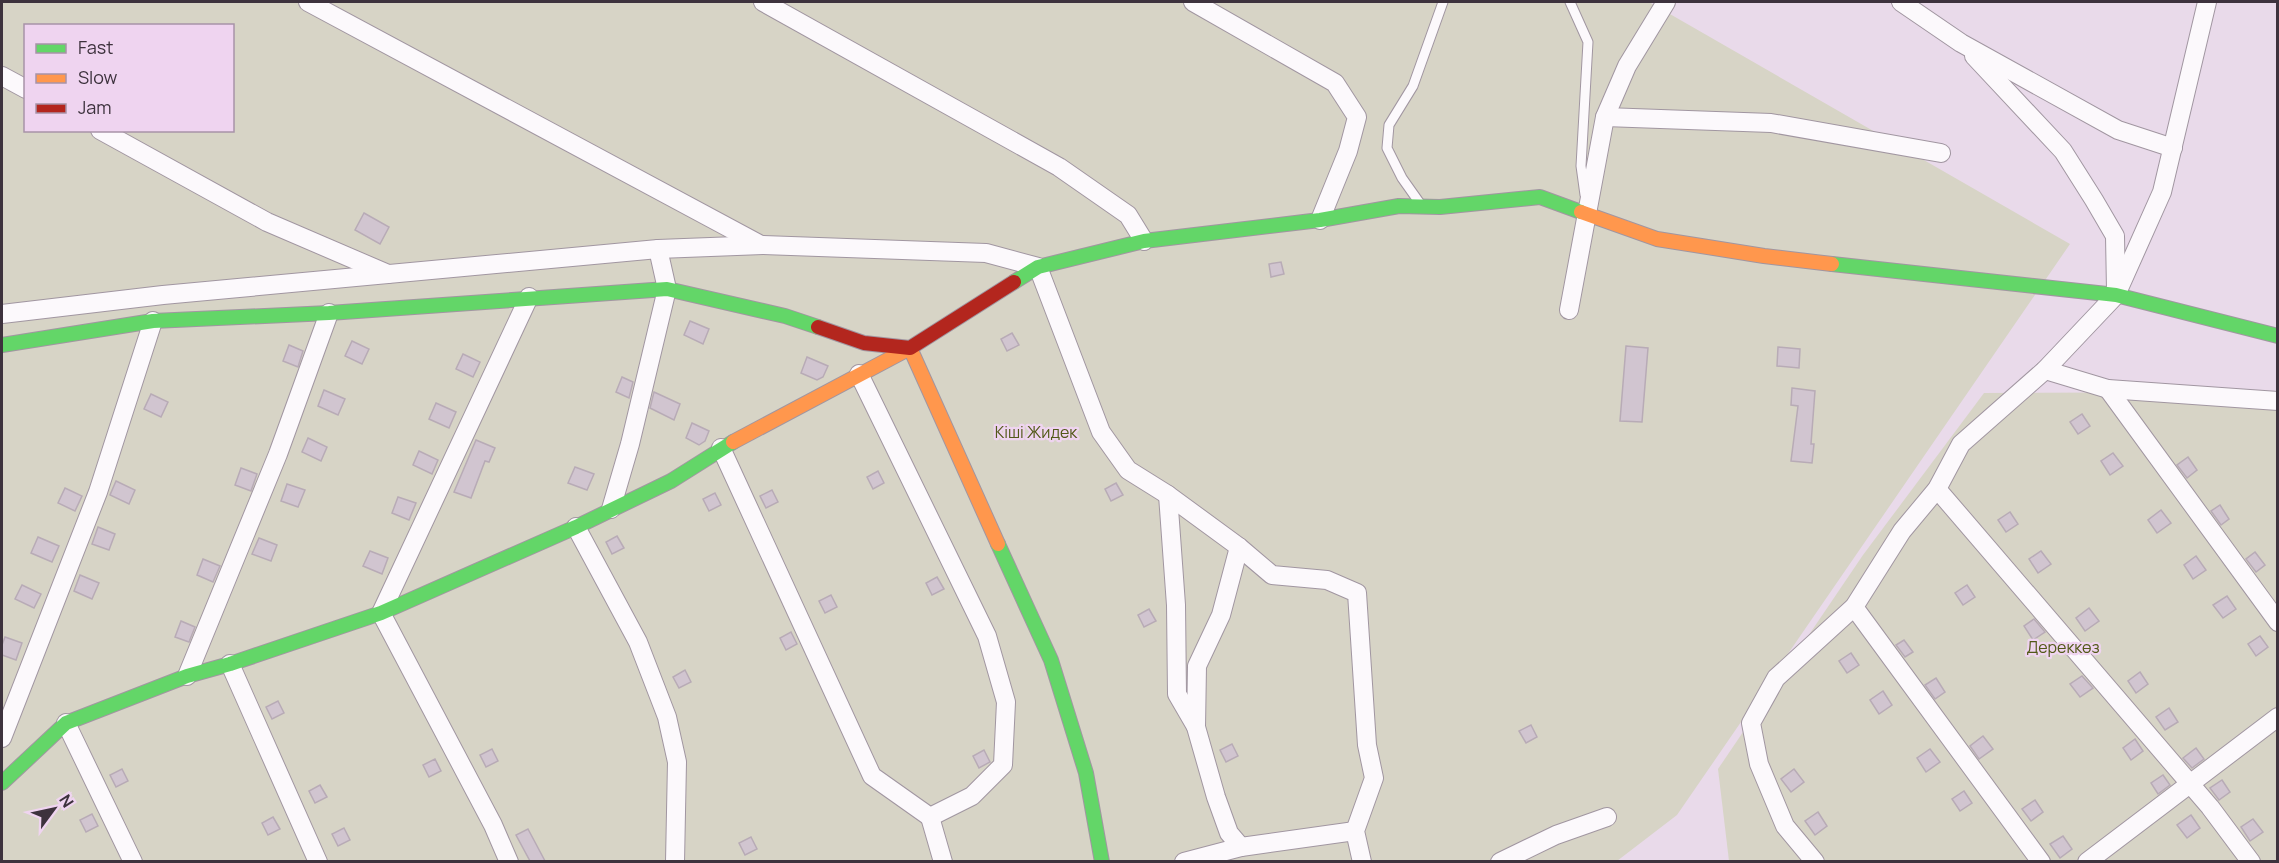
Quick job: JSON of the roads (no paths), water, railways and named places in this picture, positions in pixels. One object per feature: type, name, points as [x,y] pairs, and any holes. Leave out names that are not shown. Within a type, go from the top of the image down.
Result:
[{"type":"street","points":[[308,2],[762,245]]},
{"type":"street","points":[[763,2],[1059,167],[1128,215],[1144,241]]},
{"type":"street","points":[[1193,2],[1335,83],[1358,117],[1348,151],[1320,220]]},
{"type":"street","points":[[1569,310],[1605,117],[1627,66],[1666,2]]},
{"type":"street","points":[[1901,2],[1961,43],[2118,130],[2173,148]]},
{"type":"street","points":[[1815,861],[1785,826],[1759,764],[1751,723],[1776,678],[1854,607],[1902,531],[1937,489],[1961,444],[2045,370],[2116,295],[2162,192],[2207,2]]},
{"type":"street","points":[[1961,43],[2063,150],[2094,200],[2115,236],[2116,295]]},
{"type":"street","points":[[2,75],[24,88]]},
{"type":"street","points":[[1605,117],[1771,123],[1941,153]]},
{"type":"street","points":[[104,132],[267,222],[390,275]]},
{"type":"street","points":[[2,783],[66,723],[187,676],[230,664],[381,613],[576,527],[671,481],[721,448],[910,348],[1038,267],[1144,241],[1320,220],[1399,206],[1440,207],[1540,197],[1657,239],[1764,256],[2116,295],[2277,336]]},
{"type":"street","points":[[2,314],[164,295],[658,249],[762,245],[986,253],[1038,267]]},
{"type":"street","points":[[611,509],[630,444],[667,289],[658,249]]},
{"type":"street","points":[[1038,267],[1101,432],[1128,470],[1168,495],[1239,547],[1272,575],[1327,580],[1357,593],[1367,745],[1374,778],[1355,831],[1362,861]]},
{"type":"street","points":[[2,345],[153,321],[329,313],[667,289],[785,316],[864,343],[910,348]]},
{"type":"street","points":[[381,613],[530,297]]},
{"type":"street","points":[[187,676],[278,454],[329,313]]},
{"type":"street","points":[[2,738],[98,492],[153,321]]},
{"type":"street","points":[[910,348],[1051,660],[1086,772],[1102,861]]},
{"type":"street","points":[[2045,370],[2108,389],[2277,401]]},
{"type":"street","points":[[859,374],[987,636],[1006,702],[1003,765],[972,796],[930,817]]},
{"type":"street","points":[[2108,389],[2277,622]]},
{"type":"street","points":[[721,448],[872,776],[930,817],[943,861]]},
{"type":"street","points":[[1937,489],[2190,783],[2251,861]]},
{"type":"street","points":[[1168,495],[1176,605],[1177,694],[1196,727],[1229,833],[1241,847]]},
{"type":"street","points":[[576,527],[638,642],[667,717],[677,762],[675,861]]},
{"type":"street","points":[[1196,727],[1197,666],[1221,615],[1239,547]]},
{"type":"street","points":[[1854,607],[2041,861]]},
{"type":"street","points":[[381,613],[493,825],[509,861]]},
{"type":"street","points":[[230,664],[318,861]]},
{"type":"street","points":[[2086,861],[2177,795],[2277,717]]},
{"type":"street","points":[[66,723],[133,861]]},
{"type":"street","points":[[1500,861],[1556,835],[1607,817]]},
{"type":"street","points":[[1184,861],[1241,847],[1355,831]]},
{"type":"lane","points":[[1422,207],[1402,178],[1387,148],[1389,125],[1413,86],[1443,2]]},
{"type":"lane","points":[[1570,2],[1588,42],[1581,166],[1588,215]]},
{"type":"park label","name":"Кіші Жидек","points":[[1036,432]]},
{"type":"park label","name":"Дереккөз","points":[[2063,647]]}]
